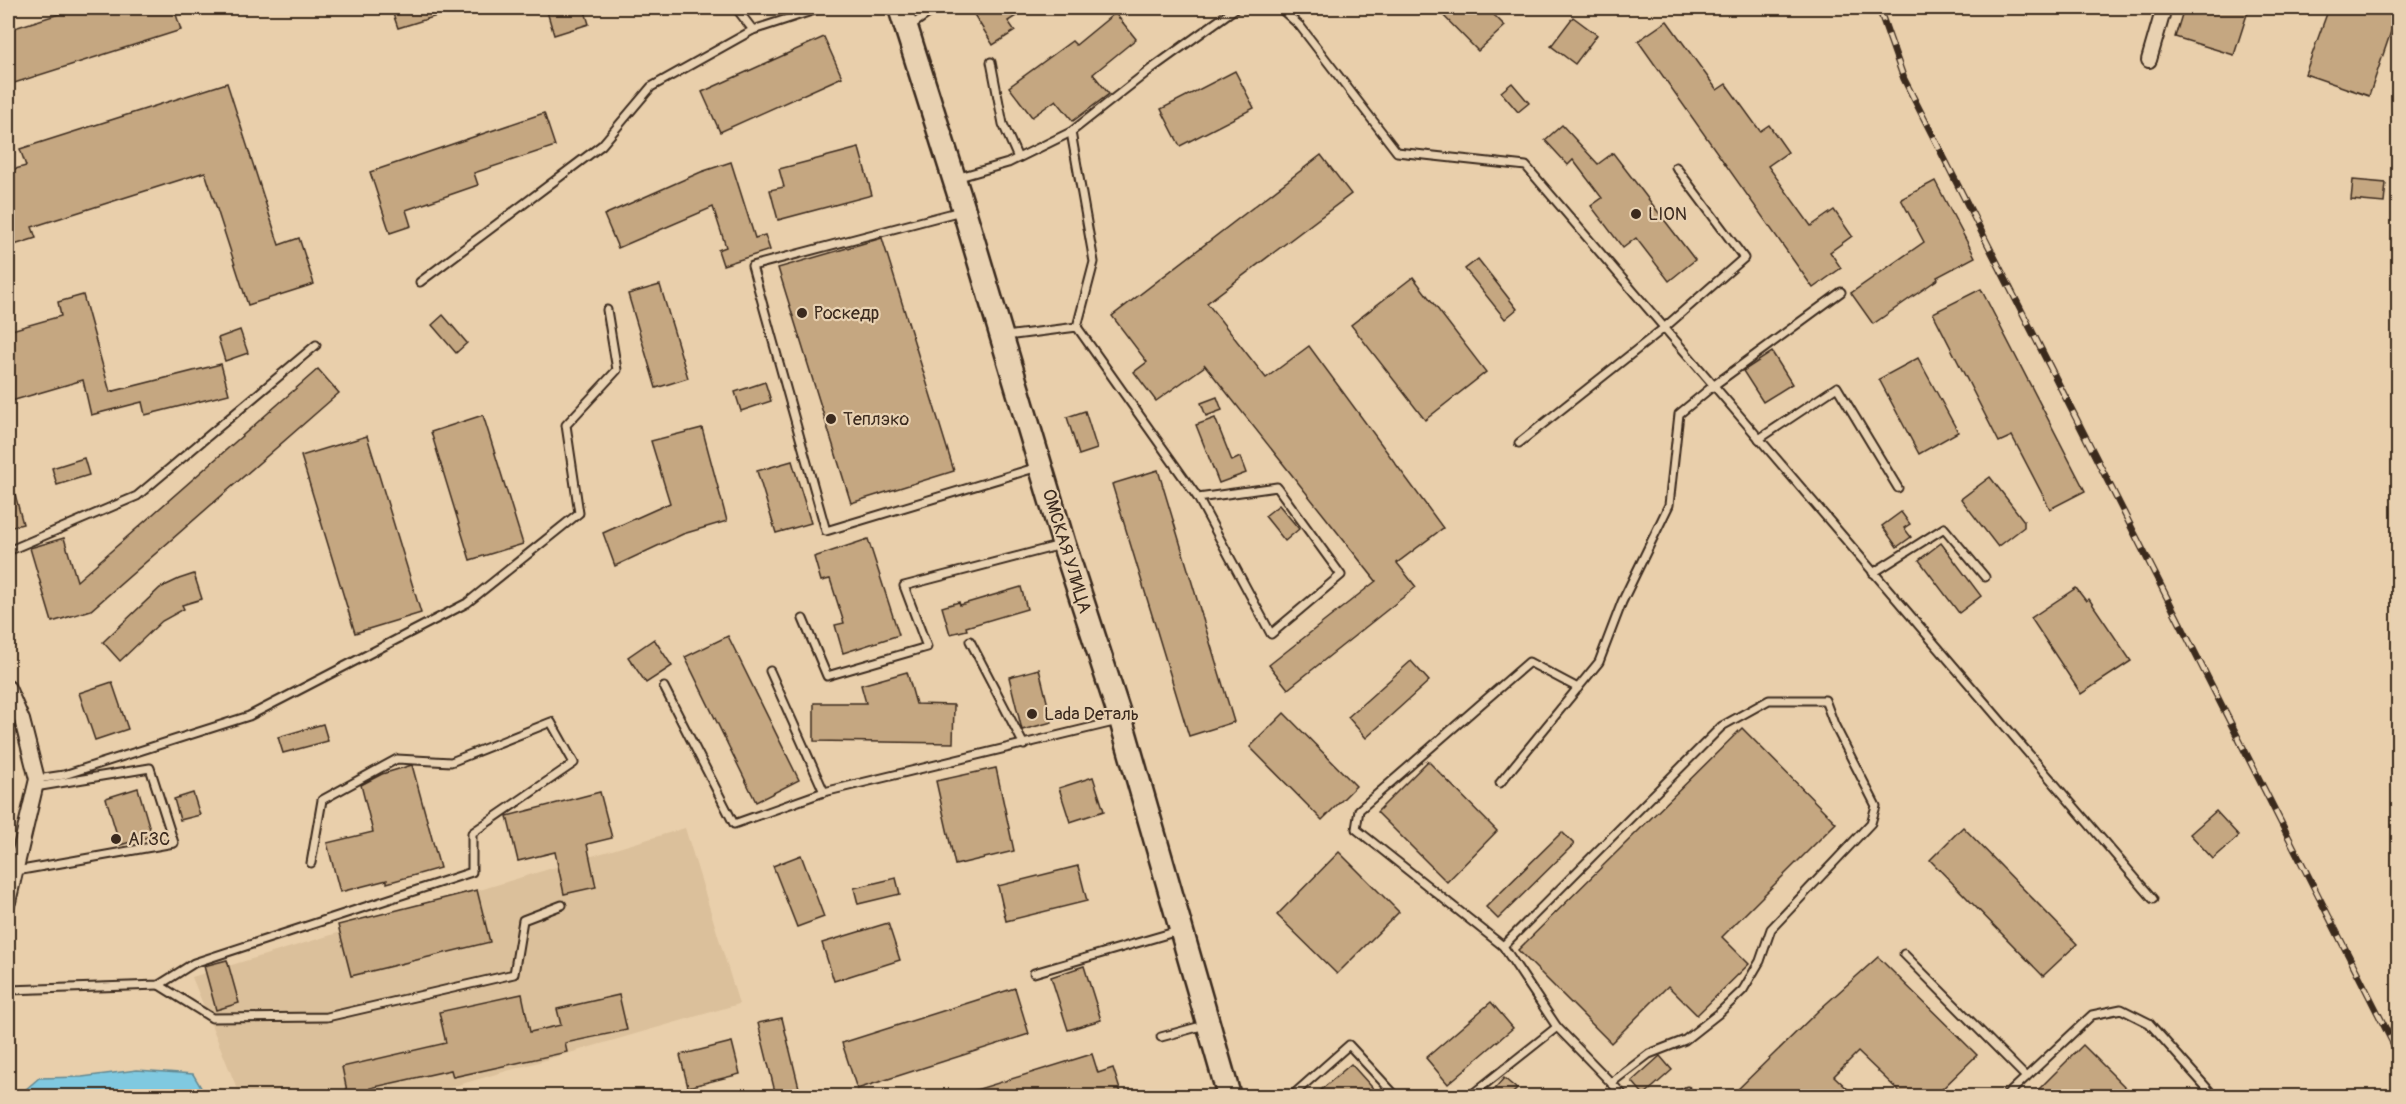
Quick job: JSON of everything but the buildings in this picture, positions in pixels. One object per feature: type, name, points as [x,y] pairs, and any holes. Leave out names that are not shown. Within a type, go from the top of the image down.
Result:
[{"type":"main road","name":"ОМСКАЯ УЛИЦА","points":[[904,18],[1064,545],[1121,720],[1229,1096]]},
{"type":"street","points":[[2149,60],[2164,8]]},
{"type":"street","points":[[8,688],[22,720],[36,783],[8,902]]},
{"type":"lane","points":[[736,8],[753,30]]},
{"type":"lane","points":[[420,282],[602,145],[651,87],[753,30],[821,8]]},
{"type":"lane","points":[[904,18],[936,8]]},
{"type":"lane","points":[[953,178],[1018,158],[1071,132],[1151,69],[1236,8]]},
{"type":"lane","points":[[1280,8],[1300,26],[1397,152],[1526,166],[2153,899]]},
{"type":"lane","points":[[991,62],[1003,124],[1018,158]]},
{"type":"lane","points":[[1071,132],[1094,262],[1077,327],[1198,498],[1271,634],[1341,575],[1277,487],[1198,498]]},
{"type":"lane","points":[[1519,443],[1664,328],[1744,258],[1676,167]]},
{"type":"lane","points":[[964,210],[752,267],[826,531],[1040,467]]},
{"type":"lane","points":[[1500,783],[1599,662],[1622,602],[1669,505],[1676,458],[1679,414],[1713,386],[1841,292]]},
{"type":"lane","points":[[36,783],[249,716],[467,603],[579,513],[566,425],[617,370],[607,310]]},
{"type":"lane","points":[[1000,336],[1077,327]]},
{"type":"lane","points":[[8,551],[137,496],[316,345]]},
{"type":"lane","points":[[1759,439],[1837,387],[1898,488]]},
{"type":"lane","points":[[1873,573],[1944,528],[1985,578]]},
{"type":"lane","points":[[803,619],[827,676],[838,673],[927,647],[904,586],[1064,545]]},
{"type":"lane","points":[[970,641],[1024,745]]},
{"type":"lane","points":[[1578,688],[1529,662],[1359,810],[1356,829],[1503,946],[1557,1027],[1624,1096]]},
{"type":"lane","points":[[770,671],[824,792]]},
{"type":"lane","points":[[664,687],[734,824],[824,792],[1121,720]]},
{"type":"lane","points":[[1503,946],[1722,726],[1769,700],[1825,700],[1834,724],[1876,806],[1871,823],[1772,929],[1760,961],[1743,990],[1718,1014],[1685,1040],[1649,1054],[1611,1083]]},
{"type":"lane","points":[[8,990],[159,985],[194,963],[472,872],[472,833],[574,763],[551,722],[452,762],[397,759],[322,800],[311,863]]},
{"type":"lane","points":[[16,871],[174,843],[150,768],[36,783]]},
{"type":"lane","points":[[159,985],[212,1018],[327,1017],[514,974],[523,920],[562,905]]},
{"type":"lane","points":[[1034,973],[1181,930]]},
{"type":"lane","points":[[1904,954],[2026,1077]]},
{"type":"lane","points":[[2006,1096],[2092,1015],[2121,1009],[2149,1023],[2214,1096]]},
{"type":"lane","points":[[1161,1037],[1208,1024]]},
{"type":"lane","points":[[1470,1096],[1557,1027]]},
{"type":"lane","points":[[1298,1096],[1296,1092],[1349,1045],[1396,1096]]},
{"type":"lane","points":[[1680,1096],[1687,1091]]},
{"type":"lane","points":[[705,1096],[718,1094],[725,1096]]},
{"type":"shaded area","points":[[8,748],[16,774],[8,814]]},
{"type":"shaded area","points":[[685,828],[739,1004],[420,1096],[240,1096],[192,977]]},
{"type":"water","points":[[137,1070],[193,1074],[206,1096],[18,1096],[39,1078],[82,1077]]},
{"type":"railway","points":[[1879,8],[1904,79],[2398,1053]]},
{"type":"place","name":"LION","points":[[1636,214]]},
{"type":"place","name":"Роскедр","points":[[802,313]]},
{"type":"place","name":"Теплэко","points":[[831,419]]},
{"type":"place","name":"Lada Dеталь","points":[[1032,714]]},
{"type":"place","name":"АГЗС","points":[[116,839]]}]
